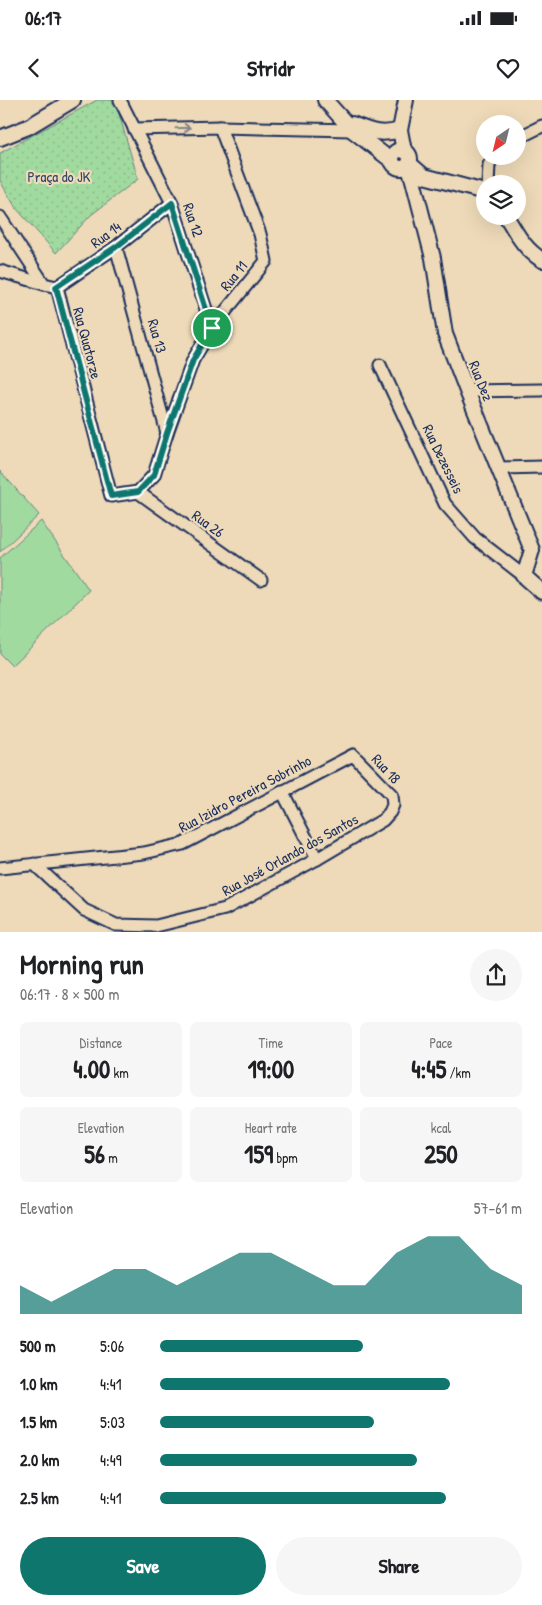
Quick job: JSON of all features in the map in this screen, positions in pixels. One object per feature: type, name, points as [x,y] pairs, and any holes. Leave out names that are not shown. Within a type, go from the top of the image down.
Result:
[{"type":"street","points":[[0,138],[28,127],[73,100]]},
{"type":"street","name":"Rua 12","points":[[120,100],[172,203],[212,328]]},
{"type":"street","points":[[325,100],[347,125],[404,160],[424,176],[476,190]]},
{"type":"street","points":[[134,129],[347,125],[384,134],[400,130],[406,100]]},
{"type":"street","points":[[526,134],[542,126]]},
{"type":"street","name":"Rua 11","points":[[138,492],[154,475],[193,360],[212,328],[266,261],[260,234],[220,127]]},
{"type":"street","name":"Rua Dez","points":[[400,130],[404,160],[416,191],[433,258],[445,334],[467,391],[537,550],[524,576]]},
{"type":"street","name":"Rua 14","points":[[56,287],[116,247],[172,203]]},
{"type":"street","points":[[0,217],[44,284]]},
{"type":"street","points":[[511,225],[522,243],[531,253],[542,260]]},
{"type":"street","name":"Rua 13","points":[[116,247],[167,433]]},
{"type":"street","points":[[0,271],[56,287]]},
{"type":"street","name":"Rua Quatorze","points":[[56,287],[111,496],[138,492]]},
{"type":"street","name":"Rua Dezesseis","points":[[380,365],[445,504],[475,538],[542,592]]},
{"type":"street","points":[[467,391],[542,390]]},
{"type":"street","points":[[500,468],[542,467]]},
{"type":"street","name":"Rua 26","points":[[138,492],[260,580]]},
{"type":"street","name":"Rua Izidro Pereira Sobrinho","points":[[0,868],[144,853],[183,844],[353,755]]},
{"type":"street","name":"Rua 18","points":[[353,755],[392,795],[393,805]]},
{"type":"street","points":[[282,791],[317,859]]},
{"type":"street","name":"Rua José Orlando dos Santos","points":[[34,864],[84,910],[116,924],[156,926],[225,909],[317,859],[383,820],[393,805]]},
{"type":"green space","name":"Praça do JK","points":[[97,100],[115,100],[138,179],[91,215],[56,253],[16,208],[0,181],[0,153]]},
{"type":"green space","points":[[0,471],[39,515],[0,552]]},
{"type":"green space","points":[[41,521],[89,590],[12,666],[0,654],[0,558]]},
{"type":"route","points":[[172,203],[212,328],[193,360],[154,475],[138,492],[111,496],[56,287],[116,247],[172,203]]}]
